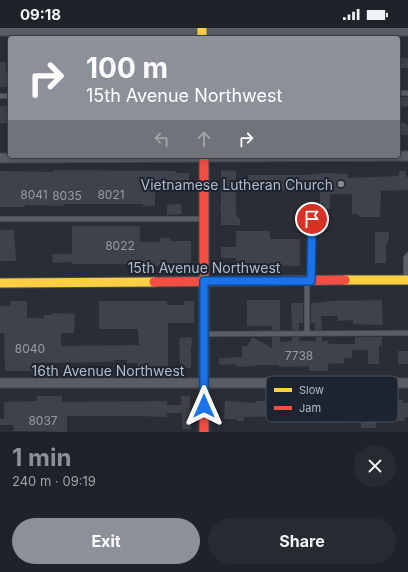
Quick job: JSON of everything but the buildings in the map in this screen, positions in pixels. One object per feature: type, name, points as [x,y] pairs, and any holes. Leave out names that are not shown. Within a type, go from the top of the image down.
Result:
[{"type":"main road","points":[[204,158],[204,432]]},
{"type":"main road","name":"15th Avenue Northwest","points":[[0,283],[407,280]]},
{"type":"street","points":[[0,31],[408,31]]},
{"type":"street","name":"16th Avenue Northwest","points":[[0,383],[266,384]]},
{"type":"lane","points":[[0,219],[204,219]]},
{"type":"lane","points":[[307,333],[312,219]]},
{"type":"lane","points":[[407,280],[406,258],[408,255]]},
{"type":"lane","points":[[203,334],[408,333]]},
{"type":"traffic: slow","points":[[202,28],[202,36]]},
{"type":"traffic: slow","points":[[345,280],[408,280]]},
{"type":"traffic: slow","points":[[0,283],[154,282]]},
{"type":"traffic: jam","points":[[204,158],[204,432]]},
{"type":"traffic: jam","points":[[154,282],[345,280]]},
{"type":"place","name":"Vietnamese Lutheran Church","points":[[341,184]]},
{"type":"route","points":[[204,406],[204,281],[311,281],[312,219]]}]
